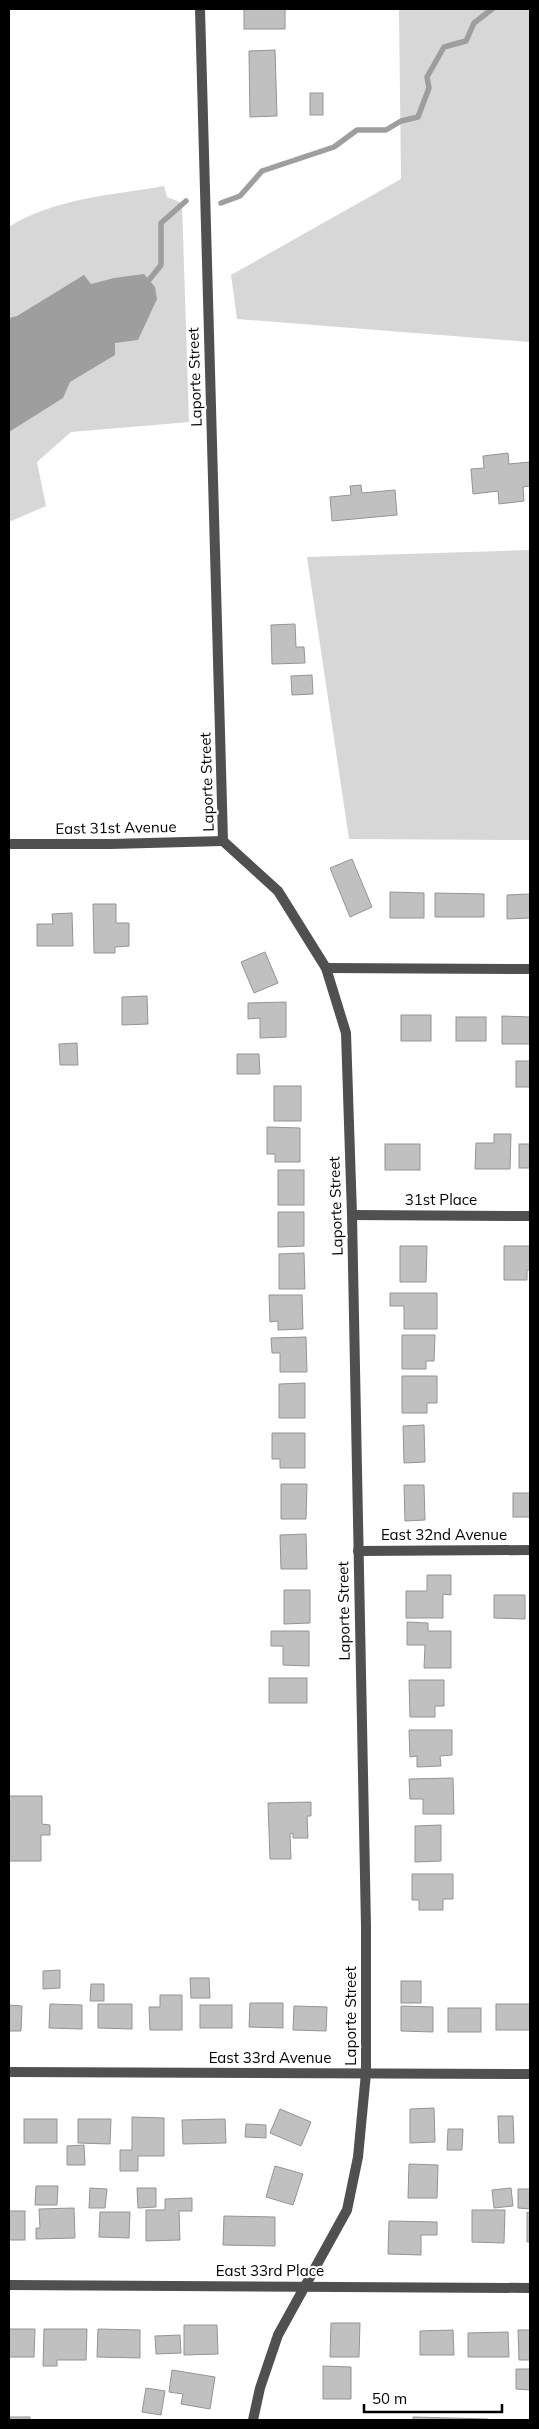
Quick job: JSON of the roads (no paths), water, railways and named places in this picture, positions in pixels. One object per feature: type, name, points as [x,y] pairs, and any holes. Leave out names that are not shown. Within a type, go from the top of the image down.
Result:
[{"type":"street","name":"Laporte Street","points":[[200,9],[223,841],[278,891],[326,968],[346,1033],[352,1215],[366,1927],[366,2073],[358,2158],[347,2210],[307,2286],[278,2335],[260,2388],[253,2420]]},
{"type":"street","name":"East 31st Avenue","points":[[9,844],[223,841]]},
{"type":"street","points":[[326,968],[530,969]]},
{"type":"street","name":"31st Place","points":[[352,1215],[530,1216]]},
{"type":"street","name":"East 32nd Avenue","points":[[358,1551],[530,1550]]},
{"type":"street","name":"East 33rd Avenue","points":[[9,2072],[530,2074]]},
{"type":"street","name":"East 33rd Place","points":[[9,2285],[530,2288]]},
{"type":"waterway","points":[[221,203],[240,196],[262,171],[334,147],[357,130],[386,130],[401,121],[418,117],[429,88],[427,77],[444,47],[466,41],[474,23],[492,9]]},
{"type":"waterway","points":[[149,280],[161,265],[161,223],[186,201]]}]
